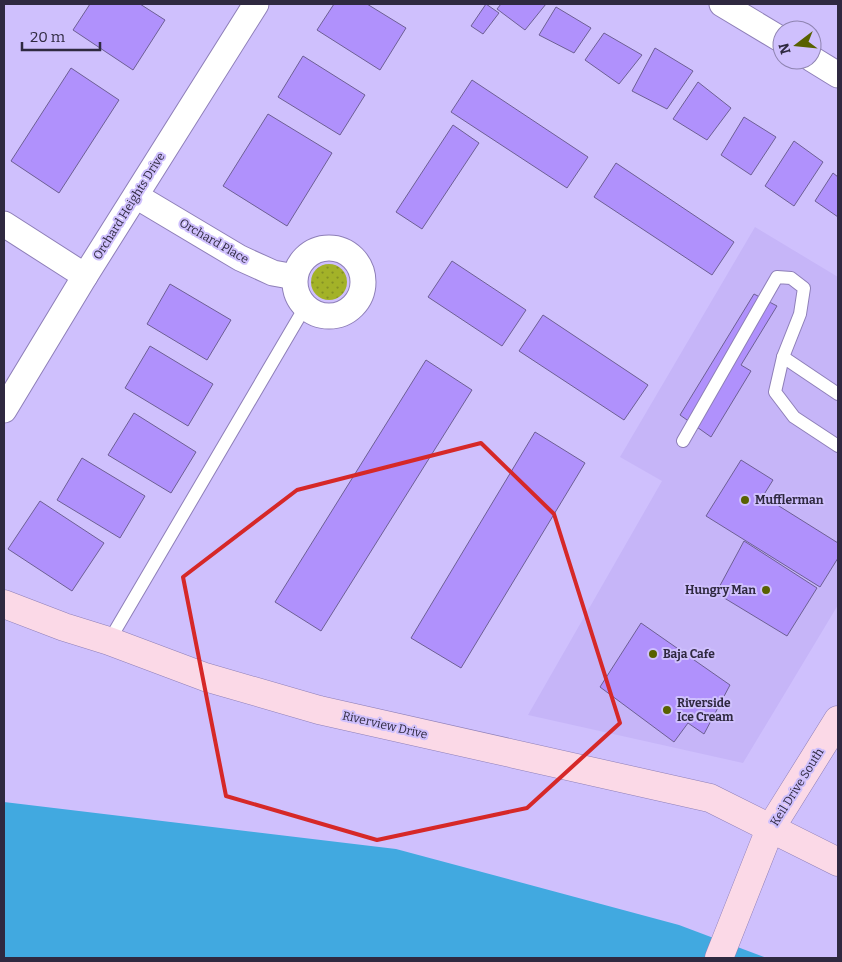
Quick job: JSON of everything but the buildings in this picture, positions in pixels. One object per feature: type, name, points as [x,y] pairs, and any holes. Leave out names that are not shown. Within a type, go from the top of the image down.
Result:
[{"type":"street","name":"Orchard Heights Drive","points":[[4,410],[256,4]]},
{"type":"street","points":[[722,4],[772,34]]},
{"type":"street","points":[[822,65],[838,75]]},
{"type":"street","name":"Orchard Place","points":[[136,196],[240,258],[273,274],[295,277]]},
{"type":"street","points":[[4,224],[86,276]]},
{"type":"street","points":[[328,248],[340,250],[350,255],[358,264],[362,275],[362,287],[359,298],[345,313],[323,316],[313,313],[304,307],[296,293],[295,277],[299,266],[306,256],[316,250],[328,248]]},
{"type":"street","name":"Riverview Drive","points":[[4,604],[205,677],[319,710],[710,798],[838,862]]},
{"type":"street","name":"Keil Drive South","points":[[719,958],[770,829],[838,720]]},
{"type":"lane","points":[[683,441],[777,277],[791,278],[804,288],[800,314],[783,357],[775,392],[794,417],[838,446]]},
{"type":"lane","points":[[109,641],[304,307]]},
{"type":"lane","points":[[783,357],[838,394]]},
{"type":"highlighted area","points":[[481,443],[554,514],[620,723],[527,808],[377,840],[226,796],[183,577],[297,490]]},
{"type":"shaded area","points":[[755,227],[838,277],[838,605],[743,763],[528,715],[662,481],[620,457]]},
{"type":"green space","points":[[329,264],[336,265],[342,269],[346,275],[346,289],[342,295],[336,299],[329,300],[322,299],[316,295],[312,289],[311,282],[312,275],[316,269],[322,265]]},
{"type":"water","points":[[4,802],[396,849],[679,925],[767,958],[4,958]]},
{"type":"place","name":"Mufflerman","points":[[745,500]]},
{"type":"place","name":"Hungry Man","points":[[766,590]]},
{"type":"place","name":"Baja Cafe","points":[[653,654]]},
{"type":"place","name":"Riverside Ice Cream","points":[[667,710]]}]
